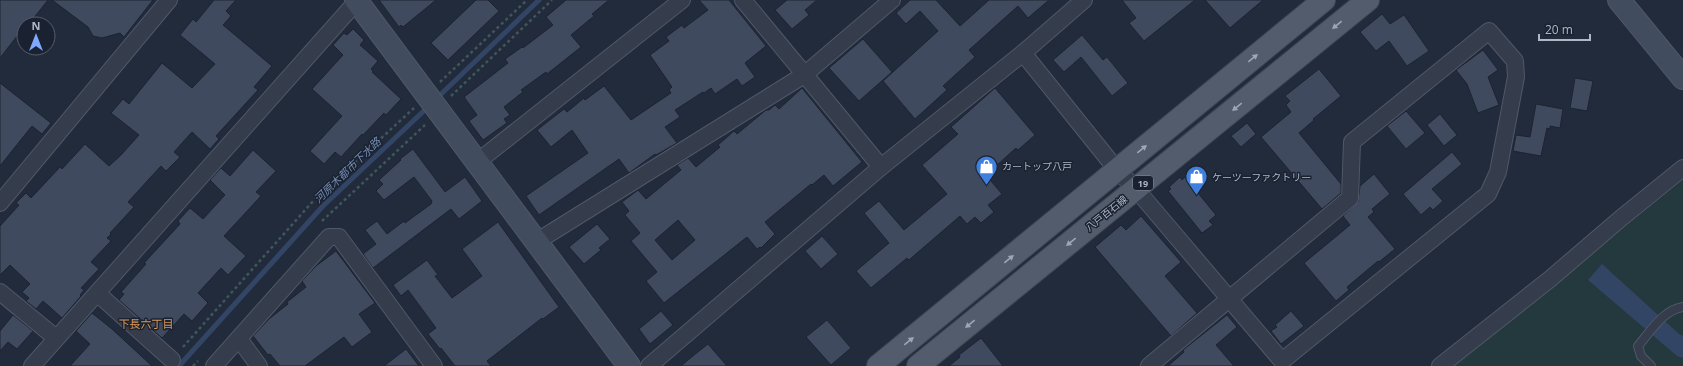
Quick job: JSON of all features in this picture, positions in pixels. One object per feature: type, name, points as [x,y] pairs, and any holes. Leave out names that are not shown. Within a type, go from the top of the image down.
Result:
[{"type":"main road","name":"19","points":[[878,366],[1324,0]]},
{"type":"main road","name":"八戸百石線","points":[[918,366],[1368,0]]},
{"type":"street","points":[[0,203],[169,0]]},
{"type":"street","points":[[476,163],[682,0]]},
{"type":"street","points":[[743,0],[881,167]]},
{"type":"street","points":[[536,242],[804,75],[892,0]]},
{"type":"street","points":[[649,366],[881,167],[1023,53],[1084,0]]},
{"type":"street","points":[[1619,0],[1683,78]]},
{"type":"street","points":[[32,366],[361,2],[476,163],[629,366]]},
{"type":"street","points":[[1023,53],[1117,170],[1136,189],[1229,300],[1282,362],[1488,194],[1498,172],[1516,77],[1515,61],[1489,31],[1352,142],[1350,198],[1229,300],[1149,366]]},
{"type":"street","points":[[1440,366],[1550,280],[1620,219],[1683,168]]},
{"type":"street","points":[[214,366],[329,237],[339,237],[434,366]]},
{"type":"street","points":[[0,292],[56,338]]},
{"type":"street","points":[[97,293],[172,360]]},
{"type":"street","points":[[239,339],[259,366]]},
{"type":"lane","points":[[1651,366],[1641,356],[1638,346],[1666,314],[1677,308],[1683,307]]},
{"type":"path","points":[[319,225],[527,0]]},
{"type":"path","points":[[172,360],[315,199],[432,103],[451,96],[552,0]]},
{"type":"path","points":[[193,366],[198,360]]},
{"type":"green space","points":[[1683,180],[1683,366],[1452,366]]},
{"type":"water","points":[[1602,264],[1683,336],[1683,358],[1677,356],[1588,280]]},
{"type":"building","points":[[0,0],[48,0],[35,16],[16,16],[16,37],[0,58]]},
{"type":"building","points":[[52,0],[153,0],[124,37],[120,33],[102,38],[93,36],[88,27]]},
{"type":"building","points":[[214,0],[236,0],[226,11],[231,16],[223,25],[272,66],[254,87],[258,90],[216,136],[219,139],[210,149],[192,132],[174,152],[180,157],[166,171],[161,166],[128,202],[134,207],[110,233],[111,234],[107,238],[111,241],[91,262],[99,269],[81,288],[84,290],[80,295],[81,296],[62,318],[43,301],[36,309],[26,301],[29,298],[22,292],[30,284],[10,265],[0,275],[0,226],[19,205],[16,203],[26,193],[31,198],[60,167],[62,169],[85,144],[109,166],[121,155],[139,135],[111,113],[123,99],[129,104],[162,63],[192,88],[215,64],[180,35],[193,19],[196,22]]},
{"type":"building","points":[[379,0],[436,0],[403,27],[401,25],[399,27]]},
{"type":"building","points":[[476,0],[488,0],[499,11],[448,60],[431,43]]},
{"type":"building","points":[[566,0],[609,0],[592,14],[594,16],[571,35],[581,47],[547,74],[546,72],[521,90],[523,92],[504,107],[510,115],[504,119],[507,123],[483,140],[469,121],[477,115],[464,97],[508,63],[505,59],[522,47],[523,48],[553,25],[546,17]]},
{"type":"building","points":[[699,0],[729,0],[766,46],[745,63],[755,77],[742,86],[737,79],[715,94],[711,88],[704,93],[703,92],[675,110],[680,117],[665,127],[677,143],[656,155],[655,154],[629,173],[619,159],[539,215],[526,196],[588,153],[572,130],[551,147],[537,130],[564,109],[567,112],[584,98],[585,100],[604,86],[631,120],[671,93],[669,90],[672,87],[650,55],[669,41],[666,37],[682,25],[684,28],[708,10]]},
{"type":"building","points":[[787,0],[817,0],[805,10],[809,15],[792,29],[775,10]]},
{"type":"building","points":[[910,0],[936,0],[960,26],[989,0],[1049,0],[1028,18],[1018,6],[969,50],[975,57],[943,86],[947,90],[915,119],[883,81],[938,31],[920,11],[906,24],[896,13]]},
{"type":"building","points":[[1122,0],[1195,0],[1144,41],[1129,23],[1136,18]]},
{"type":"building","points":[[1205,0],[1263,0],[1230,28]]},
{"type":"building","points":[[1382,14],[1390,24],[1404,15],[1429,51],[1407,66],[1389,41],[1376,51],[1360,32]]},
{"type":"building","points":[[353,29],[364,40],[360,45],[378,61],[371,69],[373,71],[372,72],[401,99],[386,115],[384,113],[363,135],[362,134],[341,157],[335,152],[324,164],[310,151],[342,116],[312,89],[343,55],[333,45],[344,33],[347,35]]},
{"type":"building","points":[[1082,35],[1103,60],[1107,57],[1128,83],[1112,96],[1081,57],[1064,72],[1053,60]]},
{"type":"building","points":[[863,39],[892,72],[859,101],[829,68]]},
{"type":"building","points":[[1483,50],[1498,70],[1488,77],[1499,105],[1478,113],[1467,84],[1456,70]]},
{"type":"building","points":[[1319,69],[1341,96],[1313,119],[1314,120],[1299,133],[1341,184],[1341,193],[1322,209],[1261,137],[1291,112],[1286,105],[1290,101],[1285,96]]},
{"type":"building","points":[[1575,78],[1593,81],[1587,111],[1570,108]]},
{"type":"building","points":[[0,83],[51,123],[42,134],[32,126],[0,166]]},
{"type":"building","points":[[802,88],[862,162],[833,186],[824,175],[812,185],[811,184],[765,222],[775,234],[761,248],[760,247],[757,249],[747,237],[664,303],[646,281],[657,272],[631,241],[640,233],[625,215],[629,211],[622,202],[638,190],[646,199],[681,170],[677,165],[688,158],[696,167],[720,147],[718,145],[734,131],[737,134],[766,110],[769,110],[775,105],[779,109]],"holes":[[[678,220],[695,240],[672,260],[655,240]]]},
{"type":"building","points":[[995,88],[1035,135],[1018,150],[1016,148],[986,175],[1002,194],[988,205],[994,212],[981,223],[975,217],[967,224],[960,216],[909,260],[907,258],[871,288],[856,271],[889,243],[864,213],[879,201],[904,230],[947,194],[922,165],[958,134],[951,127]]},
{"type":"building","points":[[1536,104],[1563,109],[1560,128],[1550,126],[1550,129],[1547,128],[1541,156],[1513,151],[1516,135],[1530,137]]},
{"type":"building","points":[[1406,111],[1425,133],[1406,149],[1387,126]]},
{"type":"building","points":[[1440,114],[1457,135],[1444,146],[1427,125]]},
{"type":"building","points":[[1247,123],[1256,134],[1241,147],[1231,136]]},
{"type":"building","points":[[413,149],[445,192],[465,177],[482,201],[459,219],[451,209],[373,268],[363,254],[376,244],[365,230],[377,221],[387,234],[431,204],[432,201],[414,177],[384,200],[376,191],[383,184],[379,180],[401,160],[400,159]]},
{"type":"building","points":[[253,150],[276,171],[256,192],[261,196],[224,236],[246,256],[228,275],[221,268],[198,293],[208,303],[192,321],[184,314],[162,338],[119,300],[124,294],[121,292],[146,264],[144,263],[180,224],[178,221],[190,208],[203,219],[225,195],[210,180],[221,168],[230,176]]},
{"type":"building","points":[[1452,152],[1462,164],[1432,189],[1443,201],[1433,210],[1430,207],[1421,215],[1403,194]]},
{"type":"building","points":[[1374,174],[1390,194],[1372,209],[1374,212],[1368,217],[1395,249],[1347,287],[1349,290],[1336,301],[1304,263],[1350,225],[1343,216],[1358,202],[1360,186]]},
{"type":"building","points":[[1180,177],[1182,180],[1185,177],[1216,215],[1209,221],[1213,225],[1202,233],[1168,191],[1171,189],[1169,187]]},
{"type":"building","points":[[1141,216],[1181,262],[1165,276],[1197,313],[1171,336],[1095,247],[1121,225],[1126,230]]},
{"type":"building","points":[[498,222],[559,307],[543,319],[542,318],[487,361],[491,366],[455,366],[428,334],[436,328],[408,290],[401,296],[393,285],[427,260],[438,275],[435,276],[452,298],[482,276],[462,249]]},
{"type":"building","points":[[597,224],[610,239],[599,248],[601,250],[584,264],[569,247]]},
{"type":"building","points":[[822,236],[838,254],[821,269],[805,251]]},
{"type":"building","points":[[336,251],[375,303],[359,314],[372,332],[352,347],[344,337],[305,366],[280,366],[270,354],[268,355],[253,336],[269,319],[288,304],[287,302],[306,287],[302,281],[316,266]]},
{"type":"building","points":[[661,311],[673,325],[650,344],[639,329]]},
{"type":"building","points":[[1291,311],[1304,326],[1281,344],[1271,331],[1277,327],[1275,325]]},
{"type":"building","points":[[92,313],[112,329],[152,366],[70,366],[90,344],[76,331]]},
{"type":"building","points":[[13,315],[33,331],[17,349],[8,342],[0,351],[0,331]]},
{"type":"building","points":[[1227,315],[1237,327],[1216,345],[1234,366],[1168,366],[1184,352],[1183,350]]},
{"type":"building","points":[[827,320],[851,348],[831,365],[806,337]]},
{"type":"building","points":[[981,338],[1003,366],[949,366],[960,357],[959,355]]},
{"type":"building","points":[[708,344],[727,366],[681,366],[694,355]]},
{"type":"building","points":[[406,349],[419,366],[384,366]]},
{"type":"waterway","name":"河原木都市下水路","points":[[436,99],[539,0]]},
{"type":"waterway","name":"河原木都市下水路","points":[[179,366],[323,206],[429,106]]},
{"type":"place","name":"カートップ八戸","points":[[986,186]]},
{"type":"place","name":"ケーツーファクトリー","points":[[1197,196]]},
{"type":"district","name":"下長六丁目","points":[[146,323]]}]
